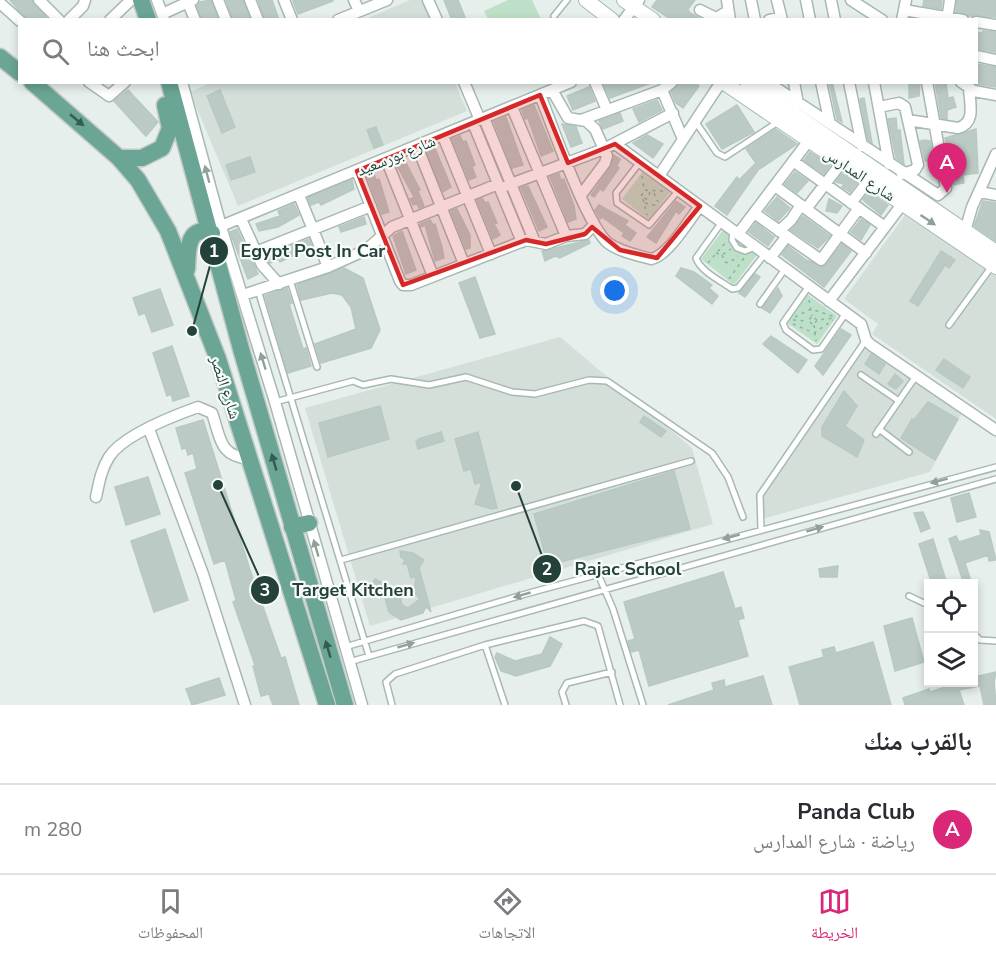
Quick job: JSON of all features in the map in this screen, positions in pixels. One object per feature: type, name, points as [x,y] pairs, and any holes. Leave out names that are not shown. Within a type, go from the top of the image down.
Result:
[{"type":"main road","points":[[132,0],[158,18]]},
{"type":"main road","points":[[0,57],[18,71]]},
{"type":"main road","name":"شارع النصر","points":[[34,84],[119,158],[152,202],[187,274],[218,359],[327,705]]},
{"type":"main road","points":[[119,158],[135,159],[150,156],[157,153],[167,142],[170,128],[159,84]]},
{"type":"main road","name":"شارع النصر","points":[[170,84],[216,229],[300,525],[345,705]]},
{"type":"main road","points":[[187,274],[188,243],[191,237],[201,231],[216,229]]},
{"type":"street","points":[[40,0],[57,18]]},
{"type":"street","points":[[71,18],[83,6],[85,0]]},
{"type":"street","points":[[112,18],[132,0]]},
{"type":"street","points":[[157,0],[158,18],[190,1],[194,18]]},
{"type":"street","points":[[218,0],[225,18]]},
{"type":"street","points":[[250,0],[257,18]]},
{"type":"street","points":[[354,0],[359,11]]},
{"type":"street","points":[[343,18],[387,0]]},
{"type":"street","points":[[428,0],[436,18]]},
{"type":"street","points":[[586,0],[609,18]]},
{"type":"street","points":[[751,0],[755,18]]},
{"type":"street","points":[[777,0],[781,18]]},
{"type":"street","points":[[806,0],[810,18]]},
{"type":"street","points":[[831,0],[835,18]]},
{"type":"street","points":[[851,0],[879,18]]},
{"type":"street","points":[[904,10],[947,18],[950,0]]},
{"type":"street","points":[[286,1],[291,18]]},
{"type":"street","points":[[625,18],[632,2],[651,18]]},
{"type":"street","points":[[0,3],[18,19]]},
{"type":"street","points":[[861,7],[863,18]]},
{"type":"street","points":[[700,10],[716,18],[728,10]]},
{"type":"street","points":[[978,22],[996,25]]},
{"type":"street","points":[[978,56],[996,60]]},
{"type":"street","points":[[92,84],[109,96],[123,84]]},
{"type":"street","points":[[182,84],[216,229],[243,295],[275,402],[300,525],[345,647],[362,705]]},
{"type":"street","points":[[465,84],[499,186],[522,242]]},
{"type":"street","name":"شارع بورسعيد","points":[[216,229],[566,84]]},
{"type":"street","points":[[596,84],[607,110]]},
{"type":"street","points":[[581,120],[662,90],[670,84]]},
{"type":"street","points":[[658,176],[721,84]]},
{"type":"street","name":"شارع المدارس","points":[[725,84],[903,203],[995,261]]},
{"type":"street","name":"شارع المدارس","points":[[750,84],[965,231],[995,261]]},
{"type":"street","points":[[770,84],[902,174],[938,195],[946,191],[927,84]]},
{"type":"street","points":[[794,84],[798,104]]},
{"type":"street","points":[[821,84],[830,124]]},
{"type":"street","points":[[849,84],[862,147]]},
{"type":"street","points":[[874,84],[888,164]]},
{"type":"street","points":[[908,120],[958,128],[968,123],[965,86],[996,95]]},
{"type":"street","points":[[552,90],[563,113],[568,118],[581,120],[595,129],[604,149],[605,163],[581,195]]},
{"type":"street","points":[[662,90],[683,139]]},
{"type":"street","points":[[540,95],[594,225],[600,235],[615,247],[651,259],[665,252],[700,206]]},
{"type":"street","points":[[879,107],[902,104],[908,120],[918,165],[915,170],[902,174]]},
{"type":"street","points":[[512,107],[566,236]]},
{"type":"street","points":[[243,295],[328,267],[366,250],[381,234],[410,220],[604,149],[673,113]]},
{"type":"street","points":[[479,121],[511,184],[534,240]]},
{"type":"street","points":[[442,136],[491,254]]},
{"type":"street","points":[[734,234],[754,213],[810,139]]},
{"type":"street","points":[[615,144],[722,222],[752,249],[767,256],[829,301],[841,315],[863,327],[866,340],[996,430]]},
{"type":"street","points":[[417,146],[465,264]]},
{"type":"street","points":[[965,231],[972,207],[996,154]]},
{"type":"street","points":[[386,159],[433,276]]},
{"type":"street","points":[[793,161],[885,227]]},
{"type":"street","points":[[767,256],[791,220],[842,162]]},
{"type":"street","points":[[357,171],[403,285],[411,285],[522,242],[534,240],[546,244],[566,236],[585,234],[594,225]]},
{"type":"street","points":[[754,213],[821,260],[840,234],[869,180]]},
{"type":"street","points":[[775,186],[866,253]]},
{"type":"street","points":[[980,192],[996,195]]},
{"type":"street","points":[[299,195],[328,267]]},
{"type":"street","points":[[829,301],[903,203]]},
{"type":"street","points":[[256,252],[370,206]]},
{"type":"street","points":[[241,219],[266,270],[285,282]]},
{"type":"street","points":[[96,497],[100,473],[110,455],[129,439],[187,411],[205,408],[212,413],[227,453],[235,458],[250,459]]},
{"type":"street","points":[[149,429],[200,565],[245,705]]},
{"type":"lane","points":[[554,16],[567,0]]},
{"type":"lane","points":[[695,121],[717,153],[725,157],[781,120]]},
{"type":"lane","points":[[640,162],[616,193],[616,200],[650,225],[662,207],[679,191]]},
{"type":"lane","points":[[722,222],[697,256],[698,264],[725,284],[736,289],[767,256]]},
{"type":"lane","points":[[949,325],[995,261]]},
{"type":"lane","points":[[760,304],[785,269]]},
{"type":"lane","points":[[285,282],[317,367]]},
{"type":"lane","points":[[808,287],[784,320],[783,325],[813,350],[818,351],[841,315]]},
{"type":"lane","points":[[258,290],[369,656]]},
{"type":"lane","points":[[761,529],[760,495],[866,340]]},
{"type":"lane","points":[[861,375],[899,401]]},
{"type":"lane","points":[[909,452],[877,431],[916,376]]},
{"type":"lane","points":[[275,402],[353,381],[363,385],[391,379],[429,385],[466,377],[513,392],[535,394],[589,380],[606,381],[712,453],[728,477],[743,517]]},
{"type":"lane","points":[[341,560],[691,461]]},
{"type":"lane","points":[[345,647],[598,574],[996,467]]},
{"type":"lane","points":[[350,662],[604,588],[996,479]]},
{"type":"lane","points":[[598,574],[613,609],[643,705]]},
{"type":"lane","points":[[909,596],[924,603]]},
{"type":"lane","points":[[392,705],[386,687],[388,678],[484,645],[576,621],[591,622],[598,626],[620,705]]},
{"type":"lane","points":[[978,638],[996,642]]},
{"type":"lane","points":[[484,645],[504,705]]},
{"type":"lane","points":[[567,705],[562,692],[567,683],[612,672]]},
{"type":"path","points":[[654,192],[662,207]]},
{"type":"path","points":[[643,199],[650,225]]},
{"type":"path","points":[[644,202],[662,207]]},
{"type":"path","points":[[704,268],[734,234]]},
{"type":"path","points":[[716,253],[722,255],[725,262],[729,263],[738,256],[731,249],[722,255]]},
{"type":"path","points":[[725,284],[752,249]]},
{"type":"path","points":[[808,287],[812,316],[817,320]]},
{"type":"path","points":[[815,333],[788,322],[811,309],[841,315]]},
{"type":"path","points":[[813,325],[817,320],[841,315]]},
{"type":"path","points":[[815,333],[841,315]]},
{"type":"path","points":[[808,321],[812,316]]},
{"type":"path","points":[[792,320],[808,321],[813,325],[818,351]]},
{"type":"highlighted area","points":[[540,95],[568,163],[615,144],[700,206],[657,258],[620,250],[592,227],[585,234],[546,244],[526,240],[403,285],[357,171]]},
{"type":"shaded area","points":[[410,0],[423,0],[430,18],[368,18]]},
{"type":"shaded area","points":[[208,84],[455,84],[467,111],[238,206],[190,92]]},
{"type":"shaded area","points":[[905,215],[996,273],[996,419],[872,334],[878,324],[844,299]]},
{"type":"shaded area","points":[[560,337],[692,448],[713,524],[370,626],[305,408]]},
{"type":"shaded area","points":[[862,343],[962,413],[930,472],[762,519],[755,496]]},
{"type":"green space","points":[[508,0],[532,0],[541,18],[488,18],[484,11]]},
{"type":"green space","points":[[643,171],[670,192],[649,220],[622,199]]},
{"type":"green space","points":[[724,229],[757,255],[734,285],[701,259]]},
{"type":"green space","points":[[807,294],[837,316],[817,344],[787,323]]},
{"type":"building","points":[[10,0],[32,0],[46,18],[25,18]]},
{"type":"building","points":[[211,0],[217,18],[201,18],[197,6],[200,2]]},
{"type":"building","points":[[226,0],[243,0],[249,18],[232,18]]},
{"type":"building","points":[[258,0],[272,0],[278,18],[264,18]]},
{"type":"building","points":[[444,0],[458,0],[465,18],[451,18]]},
{"type":"building","points":[[657,0],[695,0],[688,9],[699,18],[669,18],[652,7]]},
{"type":"building","points":[[924,0],[942,0],[941,9],[923,6]]},
{"type":"building","points":[[957,0],[996,0],[996,17],[969,16],[956,11]]},
{"type":"building","points":[[293,1],[333,1],[298,14]]},
{"type":"building","points":[[983,31],[996,32],[996,52],[978,49],[978,32]]},
{"type":"building","points":[[978,64],[996,67],[996,87],[976,84],[978,84]]},
{"type":"building","points":[[604,84],[648,84],[610,98]]},
{"type":"building","points":[[677,84],[697,84],[699,86],[683,108],[676,103],[671,92]]},
{"type":"building","points":[[829,84],[832,84],[842,122],[837,119]]},
{"type":"building","points":[[909,84],[920,84],[919,96],[909,98]]},
{"type":"building","points":[[935,84],[946,84],[948,98],[953,97],[956,107],[947,110],[947,119],[941,118]]},
{"type":"building","points":[[589,87],[595,101],[573,110],[567,96]]},
{"type":"building","points":[[128,90],[158,122],[146,136],[114,101]]},
{"type":"building","points":[[220,90],[235,127],[222,133],[207,96]]},
{"type":"building","points":[[864,98],[872,143],[868,140],[860,99]]},
{"type":"building","points":[[657,100],[662,110],[639,122],[633,109]]},
{"type":"building","points":[[534,105],[553,151],[541,156],[528,118],[525,119],[522,110]]},
{"type":"building","points":[[737,105],[754,132],[722,149],[706,124]]},
{"type":"building","points":[[620,113],[623,121],[603,129],[599,121]]},
{"type":"building","points":[[506,117],[523,165],[512,168],[494,122]]},
{"type":"building","points":[[896,118],[897,130],[900,130],[904,164],[896,158],[888,119]]},
{"type":"building","points":[[562,124],[576,127],[582,143],[571,147]]},
{"type":"building","points":[[376,127],[383,145],[374,148],[367,130]]},
{"type":"building","points":[[776,129],[797,144],[758,170],[727,215],[715,206],[737,177],[739,180],[756,163],[746,149]]},
{"type":"building","points":[[976,129],[978,173],[963,175],[964,183],[953,185],[945,138]]},
{"type":"building","points":[[647,135],[663,144],[653,158],[633,143]]},
{"type":"building","points":[[460,136],[463,142],[466,141],[475,165],[472,167],[476,177],[469,180],[452,139]]},
{"type":"building","points":[[920,141],[930,141],[933,156],[930,157],[930,161],[925,161]]},
{"type":"building","points":[[434,146],[451,187],[443,192],[426,150]]},
{"type":"building","points":[[810,152],[830,165],[824,174],[804,160]]},
{"type":"building","points":[[614,155],[620,159],[617,166],[619,168],[603,191],[600,189],[594,197],[591,195],[611,167]]},
{"type":"building","points":[[250,157],[255,172],[231,180],[226,165]]},
{"type":"building","points":[[404,159],[420,190],[418,191],[424,206],[419,208],[417,204],[413,205],[410,199],[414,197],[395,162]]},
{"type":"building","points":[[373,172],[376,180],[379,179],[389,212],[382,214],[366,174]]},
{"type":"building","points":[[795,172],[808,181],[797,193],[785,184]]},
{"type":"building","points":[[559,174],[561,180],[564,179],[574,206],[576,219],[568,222],[550,177]]},
{"type":"building","points":[[842,174],[857,183],[850,192],[842,187],[844,184],[836,182]]},
{"type":"building","points":[[352,180],[354,189],[321,205],[319,202],[311,205],[308,198]]},
{"type":"building","points":[[528,186],[547,227],[539,231],[521,188]]},
{"type":"building","points":[[869,192],[888,205],[881,215],[863,200]]},
{"type":"building","points":[[777,197],[790,208],[778,221],[765,211]]},
{"type":"building","points":[[482,198],[485,203],[488,202],[497,223],[494,224],[500,235],[493,239],[477,200]]},
{"type":"building","points":[[829,199],[842,206],[837,213],[826,211]]},
{"type":"building","points":[[676,201],[685,207],[679,214],[676,211],[656,243],[647,237]]},
{"type":"building","points":[[983,201],[996,203],[996,241],[974,226]]},
{"type":"building","points":[[294,204],[299,215],[278,227],[259,231],[256,224],[280,216],[278,211]]},
{"type":"building","points":[[599,205],[628,221],[625,225],[636,233],[630,241],[622,236],[624,233],[602,217],[600,219],[595,210]]},
{"type":"building","points":[[457,209],[470,235],[470,248],[466,249],[451,211]]},
{"type":"building","points":[[803,216],[830,236],[818,248],[791,230]]},
{"type":"building","points":[[364,217],[366,224],[341,232],[339,227]]},
{"type":"building","points":[[861,219],[870,225],[861,240],[851,232]]},
{"type":"building","points":[[430,220],[433,225],[435,224],[444,258],[435,261],[425,225],[421,227],[420,224]]},
{"type":"building","points":[[756,223],[774,237],[768,246],[749,232]]},
{"type":"building","points":[[237,229],[258,274],[248,279],[230,232]]},
{"type":"building","points":[[402,231],[416,270],[406,274],[393,236]]},
{"type":"building","points":[[309,239],[312,247],[280,262],[279,259],[270,263],[268,261],[266,256]]},
{"type":"building","points":[[589,240],[590,243],[560,258],[555,256],[545,261],[542,251]]},
{"type":"building","points":[[842,244],[851,251],[824,287],[782,255],[788,246],[806,260],[824,267]]},
{"type":"building","points":[[941,251],[955,260],[949,268],[945,265],[918,306],[910,301]]},
{"type":"building","points":[[344,268],[363,278],[380,330],[371,348],[321,363],[315,344],[356,329],[351,307],[342,295],[332,293],[301,300],[297,285]]},
{"type":"building","points":[[681,268],[694,272],[712,285],[709,288],[718,296],[712,304],[676,276]]},
{"type":"building","points":[[755,274],[760,277],[745,297],[739,293]]},
{"type":"building","points":[[475,277],[495,334],[480,338],[459,283]]},
{"type":"building","points":[[287,288],[292,303],[289,304],[303,349],[306,348],[311,366],[288,373],[265,296]]},
{"type":"building","points":[[778,288],[782,296],[770,313],[762,308]]},
{"type":"building","points":[[160,289],[173,325],[152,332],[145,313],[139,315],[133,298]]},
{"type":"building","points":[[841,329],[851,335],[823,375],[815,366]]},
{"type":"building","points":[[771,336],[807,360],[798,373],[763,344]]},
{"type":"building","points":[[172,346],[189,396],[173,401],[171,394],[167,396],[153,353]]},
{"type":"building","points":[[871,354],[885,364],[879,374],[865,364]]},
{"type":"building","points":[[944,359],[970,377],[963,388],[936,370]]},
{"type":"building","points":[[895,374],[903,381],[896,389],[888,384]]},
{"type":"building","points":[[844,391],[857,406],[845,426],[864,440],[857,457],[822,436],[822,427]]},
{"type":"building","points":[[928,402],[958,419],[935,460],[901,438],[912,419],[914,420]]},
{"type":"building","points":[[380,406],[389,439],[328,457],[319,423]]},
{"type":"building","points":[[644,416],[666,431],[661,437],[640,422]]},
{"type":"building","points":[[203,420],[250,570],[281,658],[285,657],[299,705],[273,705],[269,694],[261,696],[253,666],[255,665],[233,602],[236,600],[225,560],[214,564],[185,473],[197,469],[193,453],[188,455],[186,448],[182,449],[176,428]]},
{"type":"building","points":[[441,432],[444,441],[418,449],[416,442],[419,439]]},
{"type":"building","points":[[478,432],[497,508],[492,509],[475,504],[482,482],[475,484],[471,469],[464,471],[455,439]]},
{"type":"building","points":[[674,471],[690,529],[548,565],[534,514]]},
{"type":"building","points":[[148,477],[160,514],[126,525],[115,487]]},
{"type":"building","points":[[969,493],[976,517],[957,522],[951,498]]},
{"type":"building","points":[[923,512],[930,528],[921,532],[914,513]]},
{"type":"building","points":[[165,529],[188,600],[154,612],[131,541]]},
{"type":"building","points":[[980,530],[989,532],[996,560],[989,561],[988,555],[965,563],[970,578],[962,579],[949,539],[956,536],[959,542],[981,535]]},
{"type":"building","points":[[933,539],[945,579],[930,579],[919,544]]},
{"type":"building","points":[[400,551],[413,553],[424,560],[419,568],[431,612],[426,606],[423,613],[401,620],[389,612],[383,591],[379,597],[368,591],[375,579],[399,591],[402,605],[408,608],[420,599],[414,592],[416,577],[411,578],[407,564],[403,564],[405,560],[401,557]]},
{"type":"building","points":[[838,566],[837,577],[820,577],[819,569]]},
{"type":"building","points":[[723,572],[735,609],[741,607],[744,618],[738,620],[748,656],[649,686],[639,650],[631,652],[628,641],[635,639],[624,602]]},
{"type":"building","points":[[912,618],[924,662],[895,671],[884,626]]},
{"type":"building","points":[[550,637],[562,644],[550,666],[516,676],[501,671],[495,657],[497,653],[515,661],[542,654]]},
{"type":"building","points":[[873,642],[891,705],[800,705],[789,667],[824,657],[822,650],[834,647],[836,653]]},
{"type":"building","points":[[996,672],[994,682],[996,705],[984,705],[980,686],[978,686],[978,676]]},
{"type":"building","points":[[763,676],[772,705],[668,705],[714,690],[712,683],[724,680],[725,687]]},
{"type":"building","points":[[219,678],[225,695],[192,705],[186,689]]},
{"type":"building","points":[[946,687],[975,687],[959,690],[964,705],[905,705],[903,698],[929,689],[930,692]]},
{"type":"place","name":"Panda Club","points":[[947,193]]},
{"type":"place","name":"Egypt Post In Car","points":[[192,331]]},
{"type":"place","name":"Target Kitchen","points":[[218,485]]},
{"type":"place","name":"Rajac School","points":[[516,486]]}]
